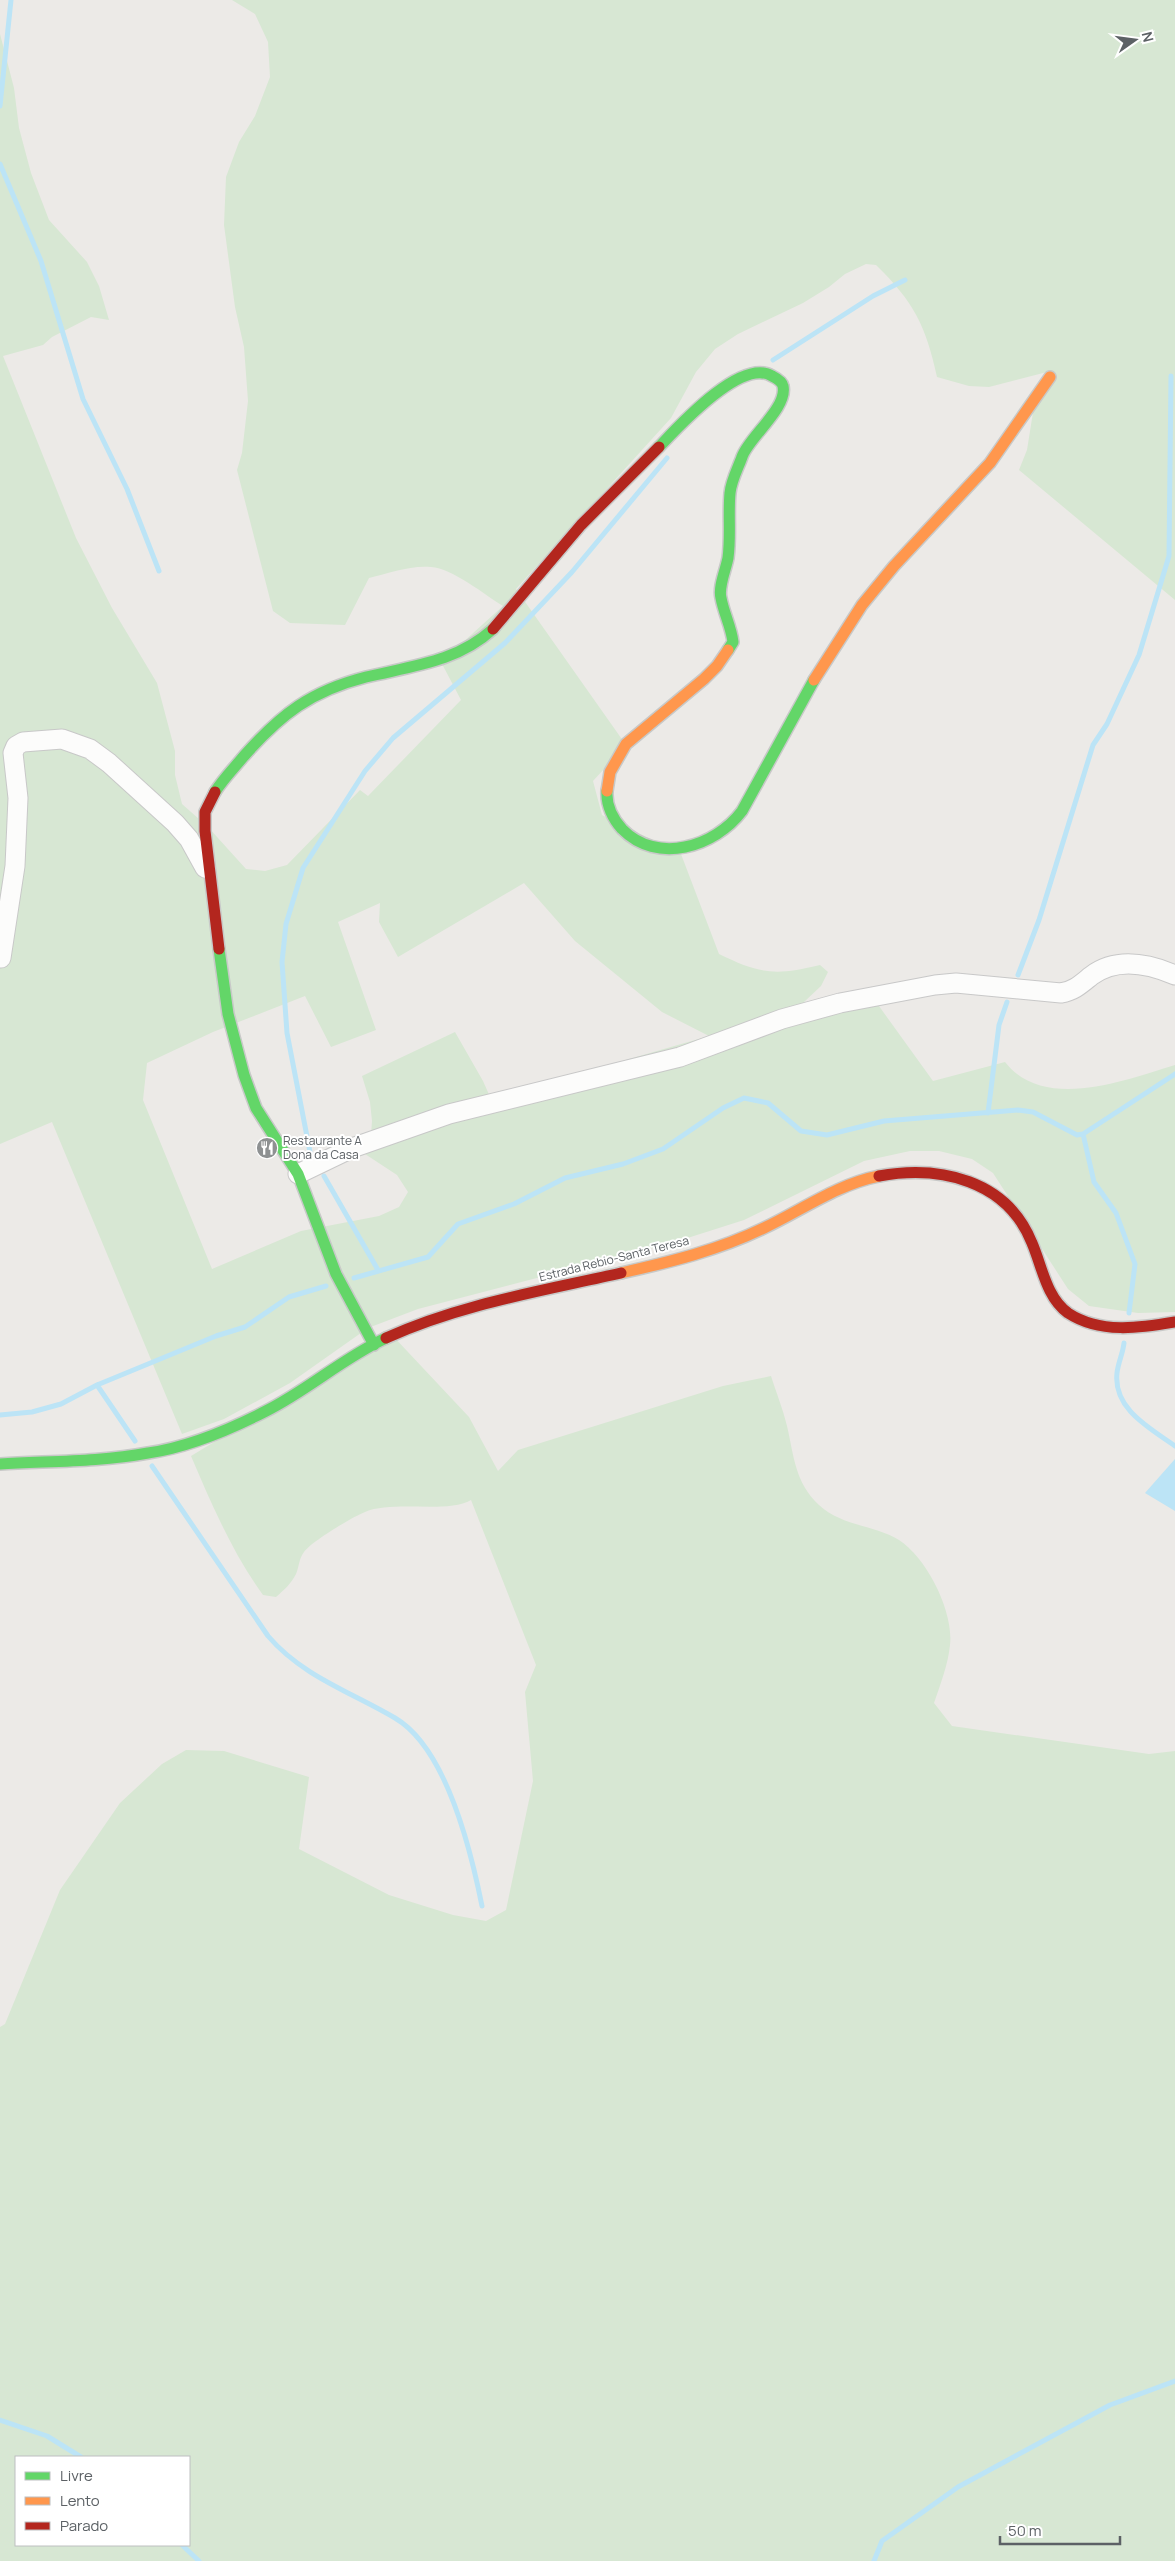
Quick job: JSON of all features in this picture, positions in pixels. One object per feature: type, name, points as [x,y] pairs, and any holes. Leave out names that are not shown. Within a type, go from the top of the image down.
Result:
[{"type":"street","points":[[374,1345],[336,1274],[290,1157],[256,1108],[242,1068],[228,1014],[205,831],[205,812],[209,801],[220,784],[269,727],[295,706],[326,690],[364,678],[446,659],[470,648],[506,616],[581,525],[690,414],[716,392],[735,380],[750,374],[762,373],[769,374],[780,381],[784,392],[778,406],[743,453],[730,491],[728,556],[720,604],[731,625],[733,642],[717,666],[704,679],[626,744],[616,756],[606,785],[608,804],[614,819],[624,833],[635,841],[655,849],[671,851],[700,845],[719,834],[734,821],[823,666],[861,605],[992,459],[1050,377]]},
{"type":"street","points":[[1,958],[16,866],[18,798],[12,753],[16,746],[23,742],[62,739],[75,742],[96,754],[175,823],[188,838],[211,878]]},
{"type":"street","points":[[298,1174],[352,1148],[449,1114],[680,1057],[782,1019],[840,1003],[935,985],[956,983],[1061,993],[1075,989],[1105,968],[1126,963],[1147,965],[1175,976]]},
{"type":"street","name":"Estrada Rebio-Santa Teresa","points":[[0,1464],[134,1456],[176,1446],[227,1428],[279,1404],[374,1345],[440,1316],[703,1252],[759,1230],[858,1181],[889,1174],[918,1172],[971,1179],[994,1192],[1017,1214],[1030,1236],[1054,1296],[1063,1309],[1077,1318],[1116,1329],[1139,1328],[1175,1322]]},
{"type":"green space","points":[[232,0],[1175,0],[1175,600],[1019,470],[1027,450],[1034,406],[1047,372],[989,387],[969,386],[937,377],[923,329],[909,303],[876,265],[866,264],[845,274],[829,287],[803,303],[738,334],[715,349],[696,372],[671,418],[516,589],[626,745],[593,781],[602,815],[681,854],[719,954],[746,966],[768,971],[791,971],[820,965],[828,972],[821,986],[804,1002],[871,995],[933,1081],[1005,1062],[1021,1077],[1041,1086],[1063,1089],[1086,1088],[1110,1084],[1175,1065],[1175,1312],[1138,1313],[1089,1306],[1068,1289],[993,1173],[972,1159],[939,1151],[910,1151],[864,1161],[744,1220],[675,1242],[418,1309],[368,1328],[290,1383],[224,1419],[182,1434],[52,1122],[0,1144],[0,34],[14,88],[19,128],[31,173],[49,220],[87,262],[99,286],[109,320],[91,317],[52,337],[43,345],[3,356],[76,538],[112,608],[157,683],[175,751],[175,775],[182,804],[208,827],[246,869],[265,871],[287,865],[360,790],[368,796],[461,700],[441,662],[503,606],[449,572],[431,567],[416,567],[369,578],[345,625],[290,623],[273,611],[237,470],[242,453],[248,401],[244,347],[235,307],[224,225],[226,177],[239,142],[255,116],[270,77],[268,42],[255,14]],"holes":[[[524,883],[575,941],[662,1012],[709,1036],[491,1099],[455,1032],[362,1076],[370,1102],[372,1121],[371,1135],[362,1144],[365,1154],[397,1175],[408,1192],[399,1207],[379,1216],[301,1231],[212,1269],[143,1100],[147,1063],[213,1032],[305,996],[331,1047],[376,1030],[338,922],[380,903],[379,922],[398,957]]]},
{"type":"green space","points":[[392,1335],[469,1417],[498,1471],[518,1450],[723,1386],[771,1376],[800,1478],[811,1497],[828,1512],[837,1517],[890,1535],[899,1540],[919,1559],[936,1587],[948,1617],[950,1645],[946,1667],[934,1703],[952,1726],[1149,1754],[1175,1751],[1175,2561],[0,2561],[0,2027],[5,2024],[60,1890],[120,1803],[162,1764],[186,1750],[224,1751],[309,1777],[299,1849],[389,1895],[453,1915],[486,1921],[506,1910],[533,1781],[525,1692],[536,1665],[471,1500],[449,1506],[391,1507],[365,1512],[332,1530],[308,1548],[301,1557],[294,1578],[276,1597],[263,1595],[242,1563],[215,1510],[191,1456]]},
{"type":"water","points":[[1175,1459],[1175,1511],[1145,1493]]},
{"type":"waterway","points":[[0,106],[11,0]]},
{"type":"waterway","points":[[0,164],[41,261],[83,399],[127,489],[159,571]]},
{"type":"waterway","points":[[773,360],[873,296],[905,280]]},
{"type":"waterway","points":[[1018,975],[1039,920],[1093,745],[1107,724],[1139,655],[1169,556],[1171,376]]},
{"type":"waterway","points":[[310,1152],[287,1033],[282,962],[286,924],[303,868],[365,771],[393,738],[505,643],[572,572],[667,458]]},
{"type":"waterway","points":[[988,1113],[999,1025],[1007,1002]]},
{"type":"waterway","points":[[354,1278],[428,1257],[458,1224],[514,1204],[565,1178],[623,1164],[663,1149],[723,1108],[744,1098],[768,1103],[801,1131],[827,1135],[884,1121],[1018,1110],[1033,1112],[1077,1135],[1083,1134],[1175,1074]]},
{"type":"waterway","points":[[1083,1134],[1094,1182],[1116,1213],[1135,1264],[1129,1313]]},
{"type":"waterway","points":[[324,1176],[378,1270]]},
{"type":"waterway","points":[[0,1415],[32,1412],[61,1404],[97,1385],[216,1336],[245,1327],[289,1297],[326,1286]]},
{"type":"waterway","points":[[1124,1343],[1117,1373],[1117,1386],[1121,1397],[1135,1416],[1175,1446]]},
{"type":"waterway","points":[[97,1385],[135,1441]]},
{"type":"waterway","points":[[152,1466],[268,1636],[281,1650],[312,1673],[395,1718],[413,1732],[429,1752],[454,1803],[471,1858],[482,1906]]},
{"type":"waterway","points":[[874,2561],[882,2541],[958,2487],[1110,2405],[1175,2381]]},
{"type":"waterway","points":[[0,2420],[47,2436],[79,2456]]},
{"type":"waterway","points":[[183,2546],[199,2561]]},
{"type":"traffic: fast","points":[[659,447],[711,397],[744,376],[759,373],[772,376],[782,384],[783,395],[780,404],[746,449],[731,488],[729,501],[729,550],[720,594],[733,642],[728,650]]},
{"type":"traffic: fast","points":[[215,792],[244,756],[271,728],[284,716],[313,697],[346,683],[417,666],[449,656],[479,640],[493,629]]},
{"type":"traffic: fast","points":[[607,791],[609,807],[613,816],[622,829],[636,840],[668,849],[685,847],[717,834],[731,824],[742,811],[814,680]]},
{"type":"traffic: fast","points":[[219,949],[228,1014],[244,1075],[256,1108],[298,1174],[336,1274],[374,1345]]},
{"type":"traffic: fast","points":[[0,1464],[111,1458],[179,1447],[238,1425],[266,1411],[296,1394],[355,1355],[386,1338]]},
{"type":"traffic: slow","points":[[814,680],[862,605],[894,566],[990,463],[1050,377]]},
{"type":"traffic: slow","points":[[607,791],[610,772],[626,744],[704,679],[717,666],[728,650]]},
{"type":"traffic: slow","points":[[621,1273],[676,1260],[730,1243],[764,1228],[835,1191],[879,1176]]},
{"type":"traffic: jam","points":[[493,629],[581,525],[659,447]]},
{"type":"traffic: jam","points":[[215,792],[205,812],[205,831],[219,949]]},
{"type":"traffic: jam","points":[[879,1176],[902,1173],[948,1176],[969,1182],[989,1191],[1006,1204],[1021,1222],[1032,1243],[1045,1281],[1054,1299],[1068,1313],[1080,1320],[1107,1327],[1120,1328],[1175,1322]]},
{"type":"traffic: jam","points":[[386,1338],[414,1326],[472,1307],[621,1273]]},
{"type":"place","name":"Restaurante A Dona da Casa","points":[[267,1148]]}]
